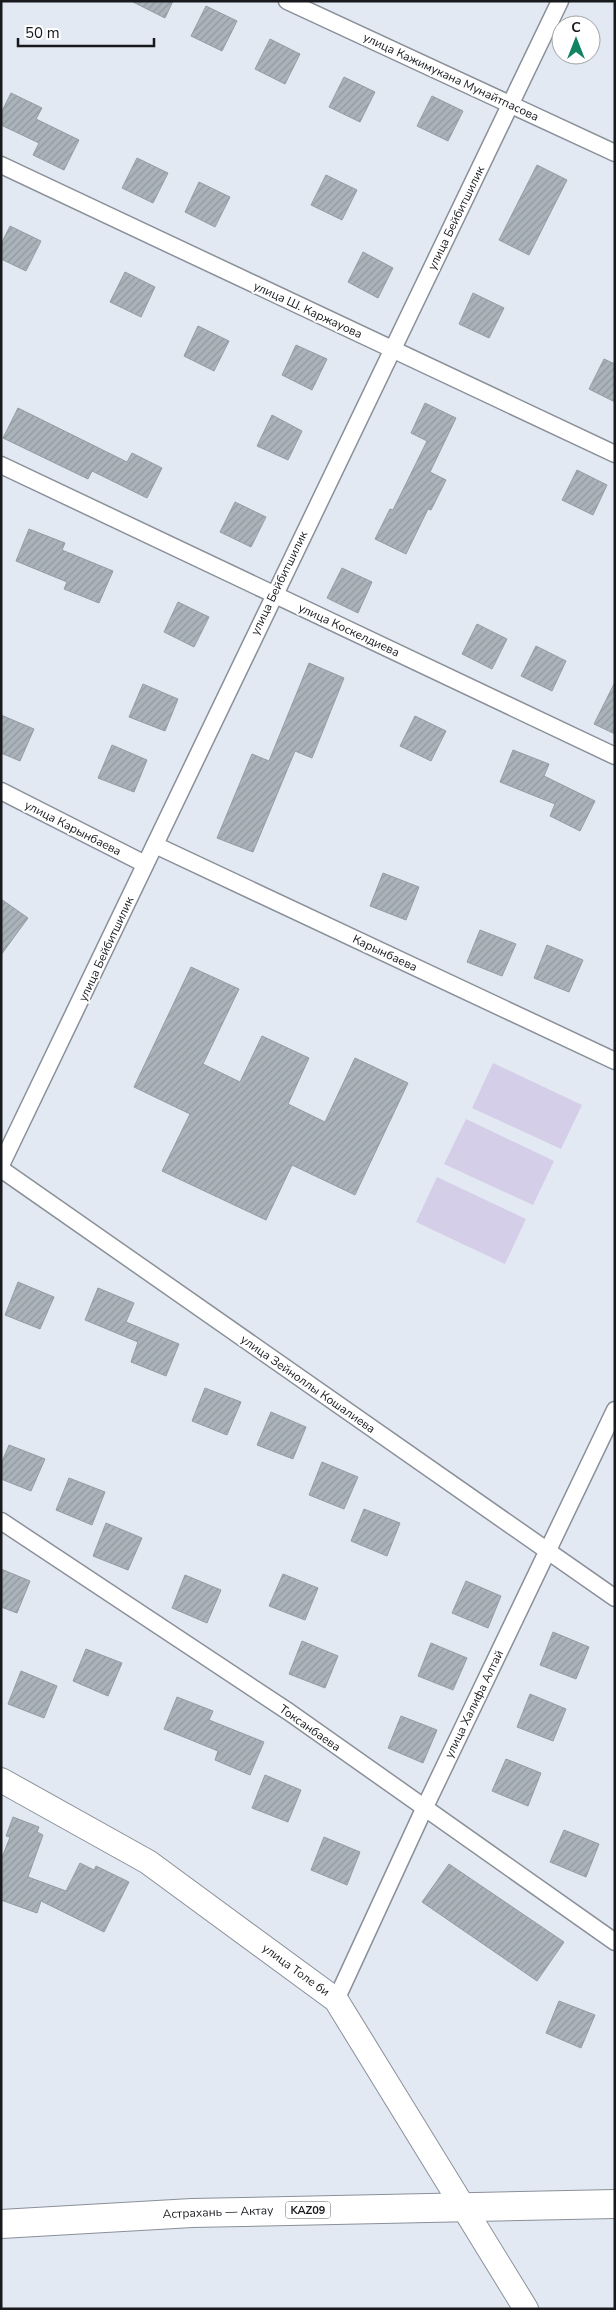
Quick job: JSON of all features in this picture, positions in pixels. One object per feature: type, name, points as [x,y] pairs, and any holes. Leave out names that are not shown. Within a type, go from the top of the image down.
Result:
[{"type":"highway","name":"Астрахань — Актау","points":[[1,2224],[192,2213],[615,2204]]},
{"type":"street","name":"улица Кажимукана Мунайтпасова","points":[[287,1],[615,153]]},
{"type":"street","name":"улица Бейбитшилик","points":[[1,1167],[274,594],[560,1]]},
{"type":"street","name":"улица Ш. Каржауова","points":[[1,165],[615,454]]},
{"type":"street","name":"улица Коскелдиева","points":[[1,465],[615,756]]},
{"type":"street","name":"улица Карынбаева","points":[[1,791],[145,864]]},
{"type":"street","name":"Карынбаева","points":[[154,845],[615,1061]]},
{"type":"street","name":"улица Зейноллы Кошалиева","points":[[1,1167],[615,1598]]},
{"type":"street","name":"улица Халифа Алтай","points":[[336,2000],[424,1809],[615,1410]]},
{"type":"street","name":"Токсанбаева","points":[[1,1521],[289,1712],[615,1942]]},
{"type":"street","name":"улица Толе би","points":[[1,1780],[148,1862],[336,2000],[526,2309]]},
{"type":"shaded area","points":[[493,1063],[582,1105],[561,1149],[472,1108]]},
{"type":"shaded area","points":[[466,1119],[554,1161],[533,1205],[444,1164]]},
{"type":"shaded area","points":[[437,1177],[526,1219],[505,1264],[416,1222]]},
{"type":"building","points":[[131,1],[173,1],[165,18]]},
{"type":"building","points":[[206,6],[237,21],[222,51],[191,36]]},
{"type":"building","points":[[270,39],[300,54],[285,84],[255,69]]},
{"type":"building","points":[[344,77],[375,92],[360,122],[329,107]]},
{"type":"building","points":[[11,93],[42,108],[36,119],[79,140],[64,170],[33,155],[39,143],[1,125],[1,113]]},
{"type":"building","points":[[432,96],[463,111],[448,141],[417,126]]},
{"type":"building","points":[[137,158],[168,173],[153,203],[122,188]]},
{"type":"building","points":[[537,165],[567,180],[529,255],[499,240]]},
{"type":"building","points":[[326,175],[357,190],[342,220],[311,205]]},
{"type":"building","points":[[199,182],[230,197],[215,227],[185,212]]},
{"type":"building","points":[[10,226],[41,241],[26,271],[1,259],[1,244]]},
{"type":"building","points":[[363,252],[393,268],[378,298],[348,282]]},
{"type":"building","points":[[125,272],[155,287],[141,317],[110,302]]},
{"type":"building","points":[[473,293],[504,308],[489,338],[459,324]]},
{"type":"building","points":[[198,326],[229,341],[214,371],[184,356]]},
{"type":"building","points":[[296,345],[327,359],[312,390],[282,375]]},
{"type":"building","points":[[604,359],[615,364],[615,402],[589,389]]},
{"type":"building","points":[[425,403],[456,418],[430,472],[446,480],[431,510],[428,509],[406,554],[375,539],[390,509],[393,510],[427,441],[411,433]]},
{"type":"building","points":[[18,408],[127,462],[132,453],[162,468],[147,498],[92,471],[88,479],[3,438]]},
{"type":"building","points":[[272,415],[302,431],[288,460],[257,446]]},
{"type":"building","points":[[577,470],[607,485],[593,515],[562,500]]},
{"type":"building","points":[[235,502],[266,517],[251,547],[220,532]]},
{"type":"building","points":[[29,529],[65,543],[62,550],[113,571],[99,603],[64,589],[67,582],[16,561]]},
{"type":"building","points":[[342,568],[372,582],[358,613],[327,598]]},
{"type":"building","points":[[178,602],[209,617],[194,647],[164,632]]},
{"type":"building","points":[[477,624],[507,639],[492,669],[462,654]]},
{"type":"building","points":[[536,646],[566,661],[552,691],[521,676]]},
{"type":"building","points":[[309,663],[344,678],[312,758],[295,751],[253,852],[217,838],[252,754],[269,761]]},
{"type":"building","points":[[615,682],[615,734],[594,724]]},
{"type":"building","points":[[143,684],[178,699],[165,731],[129,717]]},
{"type":"building","points":[[1,715],[34,729],[20,761],[1,753]]},
{"type":"building","points":[[415,716],[446,731],[431,761],[400,746]]},
{"type":"building","points":[[112,745],[147,760],[134,792],[98,778]]},
{"type":"building","points":[[513,750],[549,764],[544,776],[595,801],[580,831],[550,816],[555,804],[500,782]]},
{"type":"building","points":[[383,873],[419,887],[406,920],[370,906]]},
{"type":"building","points":[[1,899],[28,918],[1,955]]},
{"type":"building","points":[[480,930],[516,944],[502,976],[467,962]]},
{"type":"building","points":[[547,945],[583,960],[569,992],[534,978]]},
{"type":"building","points":[[191,967],[239,989],[203,1064],[240,1082],[262,1036],[309,1058],[288,1104],[325,1122],[355,1058],[408,1083],[355,1195],[292,1165],[266,1220],[162,1171],[190,1114],[134,1087]]},
{"type":"building","points":[[18,1282],[54,1297],[40,1329],[5,1315]]},
{"type":"building","points":[[98,1288],[134,1303],[126,1322],[179,1344],[166,1376],[131,1362],[138,1342],[85,1320]]},
{"type":"building","points":[[205,1388],[241,1402],[227,1435],[192,1421]]},
{"type":"building","points":[[271,1412],[306,1427],[293,1459],[257,1445]]},
{"type":"building","points":[[9,1445],[45,1459],[31,1491],[1,1479],[1,1464]]},
{"type":"building","points":[[322,1462],[358,1477],[344,1509],[309,1495]]},
{"type":"building","points":[[69,1478],[105,1492],[92,1525],[56,1510]]},
{"type":"building","points":[[364,1509],[400,1523],[387,1556],[351,1541]]},
{"type":"building","points":[[106,1523],[142,1538],[128,1570],[93,1556]]},
{"type":"building","points":[[1,1569],[30,1581],[17,1613],[1,1607]]},
{"type":"building","points":[[283,1574],[318,1588],[305,1620],[269,1606]]},
{"type":"building","points":[[185,1575],[221,1590],[207,1623],[172,1608]]},
{"type":"building","points":[[466,1581],[501,1596],[488,1628],[452,1613]]},
{"type":"building","points":[[553,1632],[589,1647],[576,1679],[540,1665]]},
{"type":"building","points":[[302,1641],[338,1656],[325,1688],[289,1674]]},
{"type":"building","points":[[431,1643],[467,1658],[453,1690],[418,1676]]},
{"type":"building","points":[[86,1649],[122,1663],[108,1696],[73,1681]]},
{"type":"building","points":[[21,1671],[57,1686],[44,1718],[8,1704]]},
{"type":"building","points":[[530,1694],[566,1709],[553,1741],[517,1727]]},
{"type":"building","points":[[177,1697],[213,1711],[209,1720],[264,1742],[250,1775],[215,1760],[218,1751],[164,1729]]},
{"type":"building","points":[[401,1716],[437,1730],[423,1763],[388,1748]]},
{"type":"building","points":[[506,1759],[541,1773],[528,1806],[492,1791]]},
{"type":"building","points":[[265,1775],[301,1790],[288,1822],[252,1808]]},
{"type":"building","points":[[13,1817],[39,1827],[37,1832],[43,1835],[28,1877],[66,1891],[80,1863],[94,1870],[96,1866],[129,1882],[104,1932],[41,1901],[37,1913],[1,1900],[1,1860],[10,1837],[6,1836]]},
{"type":"building","points":[[564,1830],[599,1844],[586,1877],[550,1862]]},
{"type":"building","points":[[324,1837],[360,1852],[347,1885],[311,1870]]},
{"type":"building","points":[[449,1864],[564,1942],[537,1981],[422,1902]]},
{"type":"building","points":[[559,2001],[595,2015],[581,2048],[546,2033]]}]
